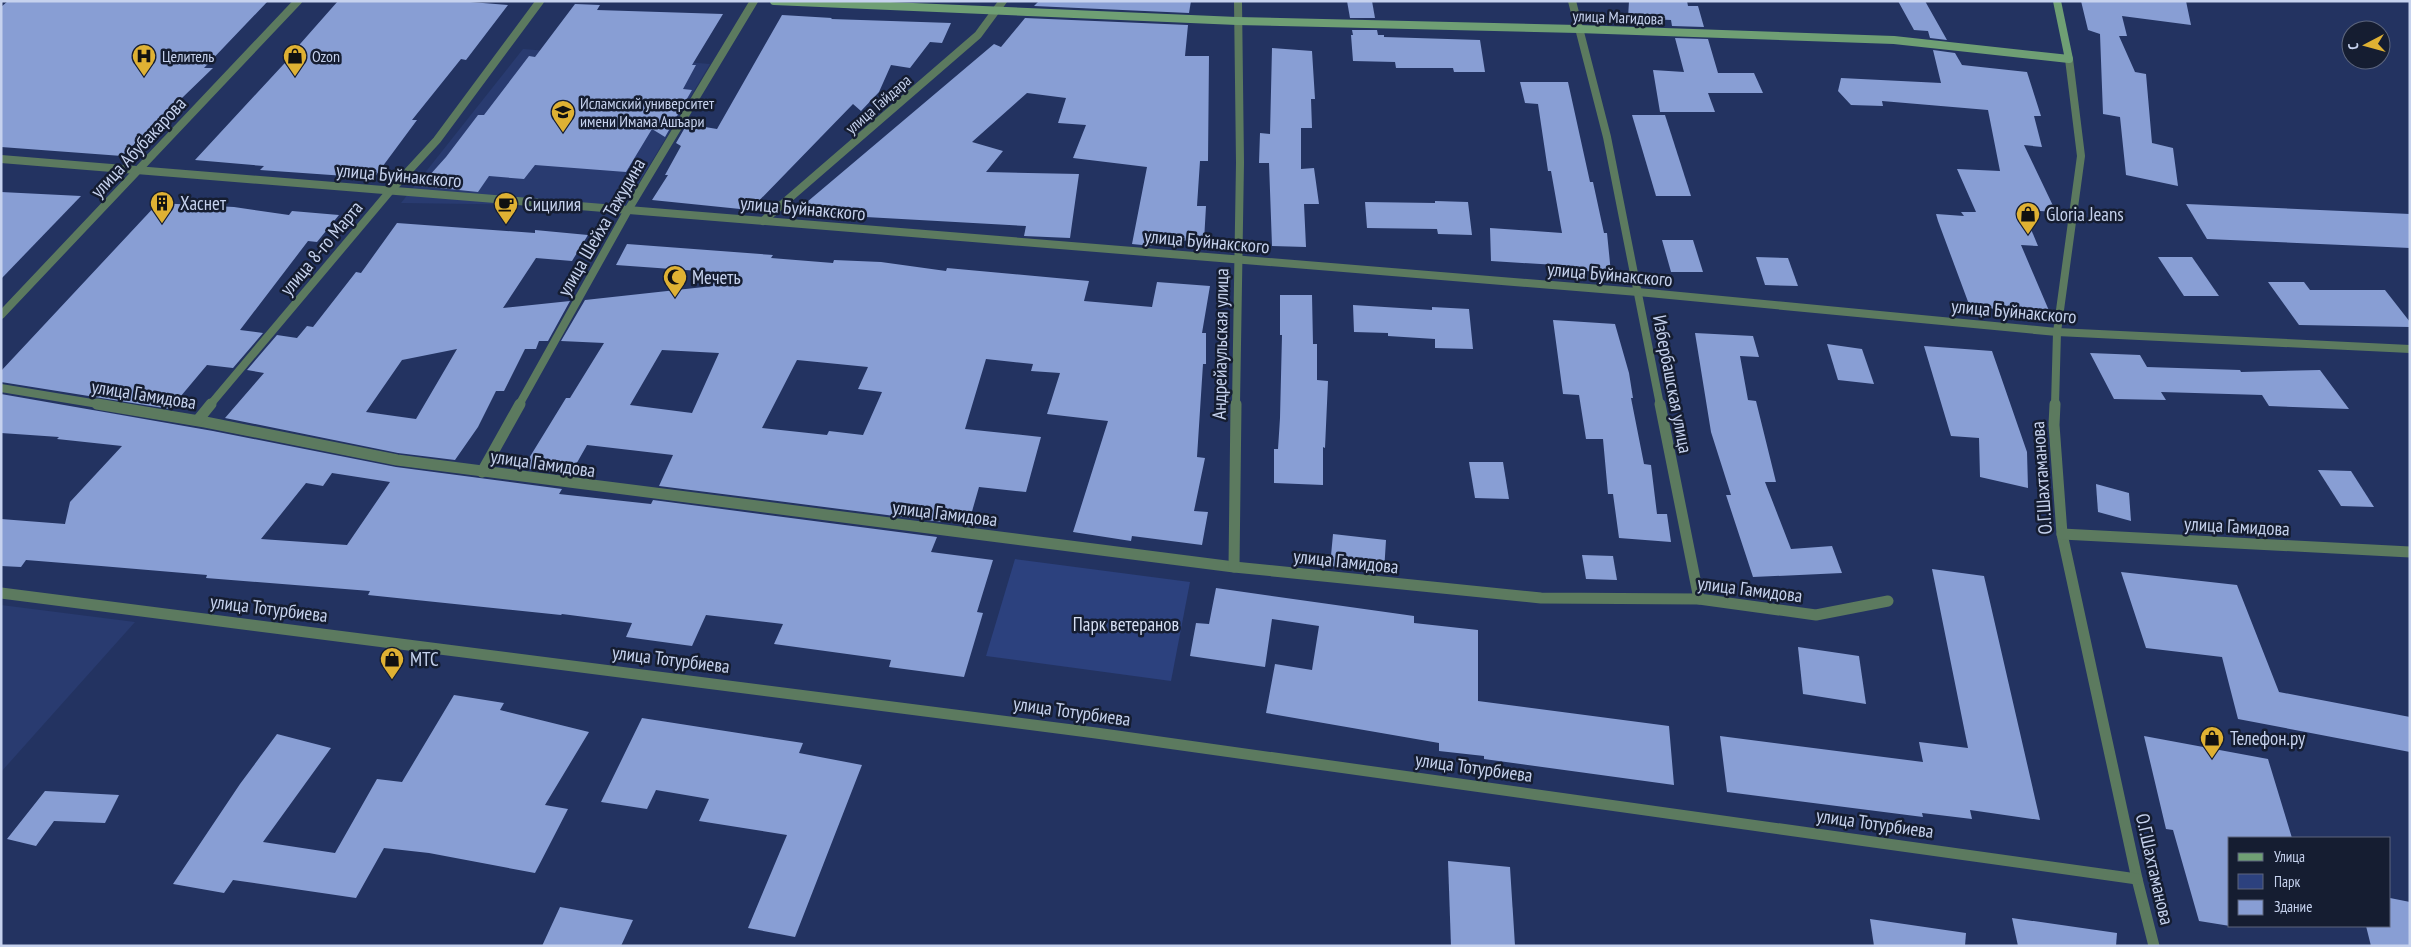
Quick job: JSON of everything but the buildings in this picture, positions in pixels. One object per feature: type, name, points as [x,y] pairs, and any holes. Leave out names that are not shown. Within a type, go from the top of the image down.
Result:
[{"type":"main road","name":"улица Магидова","points":[[774,1],[1237,21],[1578,29],[1894,40],[2069,59]]},
{"type":"main road","name":"О.Г.Шахтаманова","points":[[2057,1],[2069,59]]},
{"type":"street","name":"улица Абубакарова","points":[[1,315],[298,1]]},
{"type":"street","name":"улица 8-го Марта","points":[[198,420],[390,190],[437,140],[540,1]]},
{"type":"street","name":"улица Шейха Тажудина","points":[[482,472],[628,210],[754,1]]},
{"type":"street","name":"улица Гайдара","points":[[763,221],[978,36],[994,11],[1003,1]]},
{"type":"street","name":"Андрейаульская улица","points":[[1234,567],[1237,259],[1240,163],[1238,1]]},
{"type":"street","name":"Избербашская улица","points":[[1572,1],[1607,137],[1699,599]]},
{"type":"street","name":"О.Г.Шахтаманова","points":[[2069,59],[2081,156],[2057,332],[2054,425],[2062,534],[2137,879],[2154,946]]},
{"type":"street","name":"улица Буйнакского","points":[[1,159],[1638,292],[2057,332],[2410,349]]},
{"type":"street","name":"улица Гамидова","points":[[1,388],[198,420],[397,460],[1234,567],[1540,598],[1699,599],[1816,615],[1888,601]]},
{"type":"street","name":"улица Гамидова","points":[[2062,534],[2410,552]]},
{"type":"street","name":"улица Тотурбиева","points":[[1,593],[1096,733],[2137,879]]},
{"type":"shaded area","name":"Исламский университет имени Имама Ашъари","points":[[523,49],[710,64],[625,206],[401,203]]},
{"type":"shaded area","points":[[1,605],[135,622],[1,772]]},
{"type":"green space","name":"Парк ветеранов","points":[[1015,559],[1190,582],[1171,681],[986,656]]},
{"type":"place","name":"Целитель","points":[[144,77]]},
{"type":"place","name":"Ozon","points":[[295,77]]},
{"type":"place","name":"Исламский университет имени Имама Ашъари","points":[[563,133]]},
{"type":"place","name":"Хаснет","points":[[162,224]]},
{"type":"place","name":"Сицилия","points":[[506,225]]},
{"type":"place","name":"Gloria Jeans","points":[[2028,235]]},
{"type":"place","name":"Мечеть","points":[[675,298]]},
{"type":"place","name":"МТС","points":[[392,680]]},
{"type":"place","name":"Телефон.ру","points":[[2212,759]]}]
